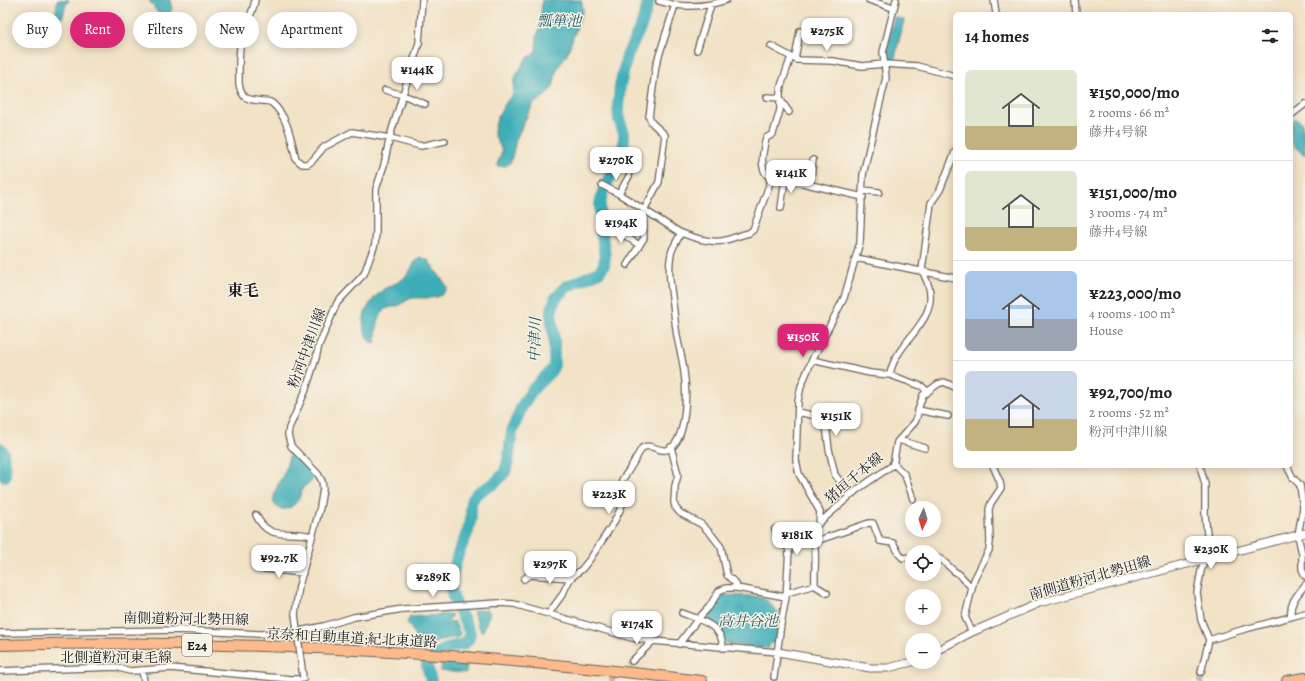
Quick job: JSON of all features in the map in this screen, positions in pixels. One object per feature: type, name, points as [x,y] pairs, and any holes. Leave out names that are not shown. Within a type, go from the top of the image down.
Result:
[{"type":"highway","name":"京奈和自動車道;紀北東道路","points":[[0,645],[223,645],[393,653],[510,661],[702,681]]},
{"type":"highway","points":[[1287,681],[1305,678]]},
{"type":"street","points":[[255,0],[240,43],[240,91],[247,99],[269,101],[276,107],[288,127],[298,162],[308,164],[324,147],[352,132],[390,138],[422,146],[445,141]]},
{"type":"street","name":"粉河中津川線","points":[[303,679],[295,614],[297,597],[323,489],[322,481],[314,469],[291,446],[288,435],[289,428],[305,392],[319,345],[336,304],[364,274],[375,244],[376,189],[419,43],[422,0]]},
{"type":"street","points":[[659,1],[675,6],[703,6],[726,0]]},
{"type":"street","points":[[869,0],[893,8]]},
{"type":"street","points":[[819,523],[820,512],[804,485],[799,474],[796,460],[798,412],[801,386],[812,360],[844,298],[860,242],[863,175],[886,78],[883,52],[896,0]]},
{"type":"street","points":[[994,0],[996,12]]},
{"type":"street","points":[[1076,0],[1076,12]]},
{"type":"street","points":[[697,50],[711,5]]},
{"type":"street","points":[[627,265],[644,238],[644,210],[659,182],[665,135],[652,123],[649,117],[656,65],[675,6]]},
{"type":"street","points":[[800,32],[793,58],[781,86],[780,110],[773,134],[766,138],[763,168],[772,180],[785,179],[863,193],[879,192]]},
{"type":"street","points":[[770,46],[793,58],[833,61],[862,66],[884,64],[917,66],[953,75]]},
{"type":"street","points":[[385,90],[403,95],[425,104]]},
{"type":"street","points":[[767,97],[780,98]]},
{"type":"street","points":[[780,98],[789,112]]},
{"type":"street","points":[[1293,113],[1305,104]]},
{"type":"street","points":[[890,375],[895,358],[913,335],[927,312],[930,295],[929,288],[922,272],[931,203],[940,190],[953,157]]},
{"type":"street","points":[[810,184],[813,160]]},
{"type":"street","points":[[618,194],[629,176]]},
{"type":"street","points":[[781,208],[785,179]]},
{"type":"street","points":[[602,185],[679,232],[689,236],[721,241],[749,233],[753,230],[756,226],[772,180]]},
{"type":"street","points":[[612,227],[639,245]]},
{"type":"street","points":[[549,613],[562,595],[571,578],[582,569],[590,559],[616,519],[621,508],[624,495],[622,480],[642,448],[648,446],[662,451],[672,447],[682,429],[685,388],[684,372],[677,335],[670,279],[671,252],[680,235],[679,232]]},
{"type":"street","points":[[856,258],[953,278]]},
{"type":"street","points":[[812,360],[870,373],[890,375],[921,386],[927,392],[938,384],[944,382],[953,386]]},
{"type":"street","name":"猪垣千本線","points":[[789,550],[790,547],[814,530],[819,523],[873,477],[893,465],[897,442],[915,422],[923,395],[927,392]]},
{"type":"street","points":[[918,410],[948,416]]},
{"type":"street","points":[[798,412],[825,418],[829,449],[835,475],[851,495]]},
{"type":"street","points":[[899,440],[925,448]]},
{"type":"street","points":[[672,447],[678,475],[675,491],[675,507],[680,513],[701,524],[721,547],[727,575],[736,584],[737,588]]},
{"type":"street","points":[[893,463],[905,475],[913,499]]},
{"type":"street","points":[[972,632],[965,617],[974,580],[989,550],[989,509],[991,503],[1001,488],[994,468]]},
{"type":"street","points":[[1201,468],[1205,484],[1207,534],[1205,559],[1197,593],[1201,620],[1209,640],[1202,672]]},
{"type":"street","points":[[1288,468],[1300,485],[1303,508],[1301,534],[1302,569],[1305,576]]},
{"type":"street","points":[[256,515],[261,525],[270,531],[282,534],[305,534],[312,536]]},
{"type":"street","points":[[872,519],[880,541],[893,543],[901,563]]},
{"type":"street","points":[[801,539],[816,541],[870,523],[873,523],[874,526]]},
{"type":"street","points":[[774,677],[786,595],[789,550],[775,529]]},
{"type":"street","name":"南側道粉河北勢田線","points":[[941,648],[972,632],[1039,603],[1301,534]]},
{"type":"street","points":[[814,540],[816,550],[814,585]]},
{"type":"street","points":[[899,555],[905,558]]},
{"type":"street","points":[[941,559],[959,574],[972,588]]},
{"type":"street","points":[[256,568],[303,573]]},
{"type":"street","points":[[524,579],[529,575],[571,578]]},
{"type":"street","points":[[814,585],[827,593]]},
{"type":"street","points":[[679,644],[709,607],[719,591],[726,588],[737,588],[786,595],[814,585]]},
{"type":"street","points":[[1291,617],[1291,607],[1305,585]]},
{"type":"street","name":"南側道粉河北勢田線","points":[[0,633],[180,630],[259,634],[290,633],[324,626],[354,617],[403,609],[488,603],[514,604],[632,638],[679,644],[778,652],[870,668],[888,668],[905,664]]},
{"type":"street","points":[[682,613],[708,623],[719,631],[723,640],[723,648]]},
{"type":"street","points":[[1209,640],[1305,613]]},
{"type":"street","points":[[632,661],[653,641]]},
{"type":"street","name":"北側道粉河東毛線","points":[[0,672],[116,667],[130,671],[170,668],[303,679]]},
{"type":"street","points":[[142,670],[144,681]]},
{"type":"water","points":[[57,0],[69,0],[65,6],[62,18],[62,12],[56,11]]},
{"type":"water","points":[[149,0],[170,0],[172,9],[170,12],[157,12]]},
{"type":"water","name":"瓢箪池","points":[[542,0],[581,0],[583,9],[582,13],[567,54],[557,69],[553,87],[544,97],[534,103],[516,140],[511,162],[505,166],[498,166],[497,164],[502,151],[495,137],[494,129],[504,106],[513,94],[514,79],[526,59],[534,54],[536,50],[537,35],[540,28]]},
{"type":"water","points":[[894,17],[904,20],[894,62],[888,59],[886,50]]},
{"type":"water","points":[[1297,119],[1302,124],[1305,155],[1293,144],[1293,120]]},
{"type":"water","points":[[419,257],[428,260],[447,286],[445,291],[438,297],[413,298],[400,305],[385,309],[379,320],[376,342],[374,343],[368,340],[363,323],[368,306],[384,289],[403,279]]},
{"type":"water","points":[[292,452],[315,475],[311,482],[303,487],[294,505],[290,508],[282,509],[274,504],[274,496],[285,471],[290,453]]},
{"type":"water","name":"高井谷池","points":[[723,595],[754,596],[768,601],[779,614],[776,641],[770,644],[768,648],[726,644],[721,632],[706,620]]},
{"type":"water","points":[[475,610],[488,610],[490,613],[483,631],[481,632],[473,612]]},
{"type":"water","points":[[451,614],[452,617],[448,619],[451,623],[454,621],[460,633],[458,637],[439,640],[429,648],[417,647],[414,633],[407,622],[410,617]]},
{"type":"water","points":[[468,652],[466,673],[440,671],[442,664]]},
{"type":"waterway","name":"中津川","points":[[431,681],[427,662],[443,650],[464,644],[469,638],[470,633],[453,597],[451,579],[458,554],[468,531],[471,517],[471,502],[477,493],[495,483],[505,472],[509,456],[512,431],[522,406],[532,390],[551,371],[554,365],[554,341],[551,313],[555,299],[566,287],[599,272],[604,265],[605,256],[601,229],[600,204],[603,191],[621,154],[624,143],[624,133],[619,119],[618,106],[620,86],[627,56],[642,24],[649,0]]},
{"type":"waterway","points":[[0,448],[3,452],[5,476]]},
{"type":"tunnel","points":[[608,681],[632,661]]},
{"type":"tunnel","points":[[1199,681],[1201,672]]},
{"type":"district","name":"東毛","points":[[243,291]]}]
